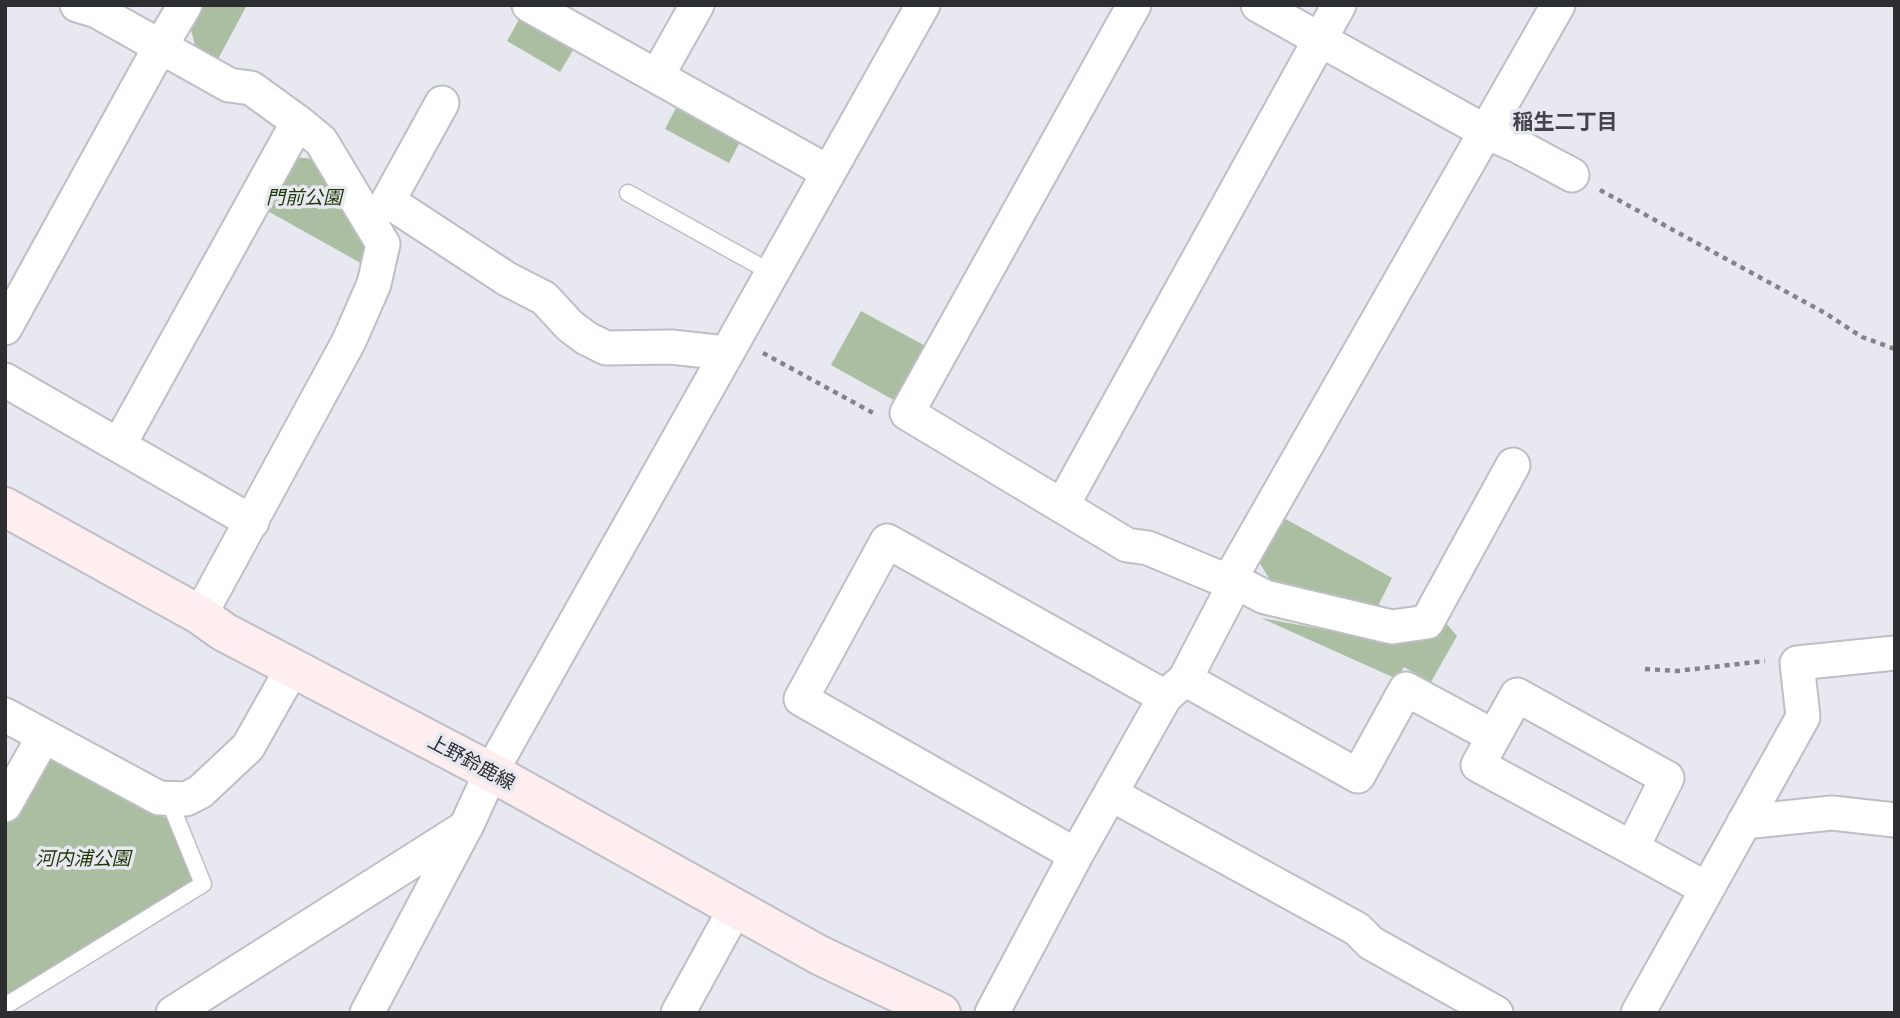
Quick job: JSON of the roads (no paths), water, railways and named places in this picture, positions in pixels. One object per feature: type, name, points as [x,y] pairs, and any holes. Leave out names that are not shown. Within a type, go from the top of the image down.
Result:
[{"type":"main road","name":"上野鈴鹿線","points":[[5,507],[200,615],[224,632],[491,772],[819,955],[941,1013]]},
{"type":"street","points":[[76,5],[97,11],[229,85],[251,88],[298,122],[321,141],[383,244],[374,284],[349,341],[200,615]]},
{"type":"street","points":[[5,328],[185,5]]},
{"type":"street","points":[[529,5],[828,172]]},
{"type":"street","points":[[657,76],[697,5]]},
{"type":"street","points":[[366,1013],[466,827],[491,772],[923,5]]},
{"type":"street","points":[[1134,5],[907,413],[1127,545],[1148,548],[1215,576],[1230,579],[1265,597],[1392,627],[1427,622],[1513,465]]},
{"type":"street","points":[[1258,5],[1486,132],[1572,175]]},
{"type":"street","points":[[1062,506],[1339,5]]},
{"type":"street","points":[[992,1013],[1076,855],[1230,593],[1230,579],[1558,5]]},
{"type":"street","points":[[442,103],[388,201],[507,279],[544,298],[570,326],[606,348],[730,345]]},
{"type":"street","points":[[119,445],[298,122]]},
{"type":"street","points":[[5,380],[252,522]]},
{"type":"street","points":[[1076,855],[801,699],[887,541],[1175,688],[1358,776],[1406,689],[1493,736]]},
{"type":"street","points":[[1638,1013],[1803,717],[1797,663],[1895,653]]},
{"type":"street","points":[[5,715],[159,798],[186,799],[200,792],[248,747],[292,669]]},
{"type":"street","points":[[1632,848],[1667,778],[1517,695],[1478,765],[1707,889]]},
{"type":"street","points":[[5,805],[44,736]]},
{"type":"street","points":[[1111,794],[1357,929],[1371,943],[1496,1013]]},
{"type":"street","points":[[1744,822],[1832,813],[1895,821]]},
{"type":"street","points":[[173,1013],[466,827]]},
{"type":"street","points":[[678,1013],[735,909]]},
{"type":"lane","points":[[628,193],[772,273]]},
{"type":"lane","points":[[5,1006],[203,884],[168,798]]},
{"type":"district","name":"稲生二丁目","points":[[1565,123]]},
{"type":"park label","name":"門前公園","points":[[304,199]]},
{"type":"park label","name":"河内浦公園","points":[[83,860]]}]
